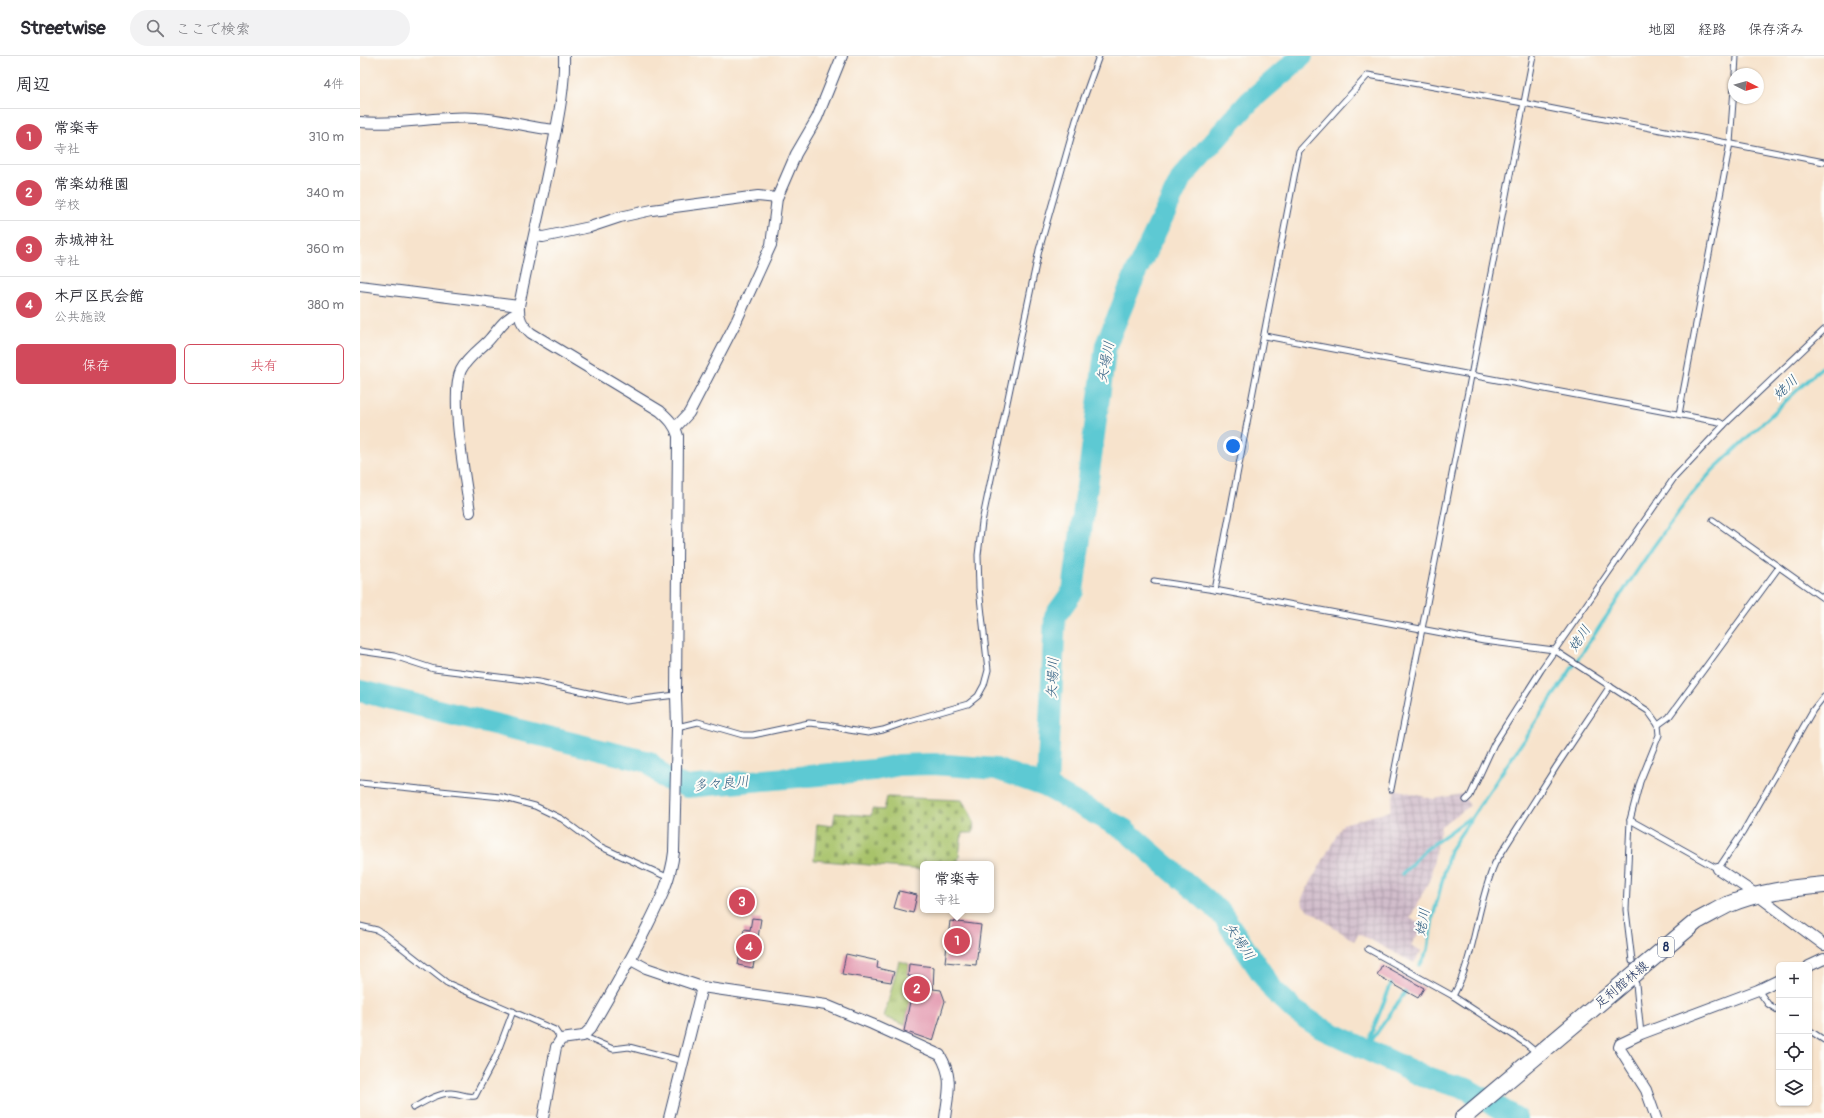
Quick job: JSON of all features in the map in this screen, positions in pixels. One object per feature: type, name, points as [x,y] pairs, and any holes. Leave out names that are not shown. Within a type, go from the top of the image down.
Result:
[{"type":"main road","name":"足利館林線","points":[[1463,1118],[1697,921],[1727,905],[1757,895],[1779,890],[1824,885]]},
{"type":"street","points":[[543,1118],[556,1046],[561,1039],[583,1036],[591,1028],[631,960],[666,889],[674,852],[677,727],[678,436],[676,427],[669,418],[660,411],[531,333],[522,324],[519,309],[556,130],[563,87],[564,56]]},
{"type":"street","points":[[676,427],[689,413],[736,322],[771,245],[777,198],[796,154],[817,118],[842,56]]},
{"type":"street","points":[[360,122],[396,123],[444,118],[477,118],[556,130]]},
{"type":"street","points":[[535,236],[543,236],[590,227],[620,217],[652,210],[765,195],[777,198]]},
{"type":"street","points":[[360,286],[519,309]]},
{"type":"street","points":[[470,512],[457,412],[457,381],[464,365],[487,342],[508,317],[519,309]]},
{"type":"street","points":[[1718,868],[1824,945]]},
{"type":"street","points":[[1812,965],[1824,959]]},
{"type":"street","points":[[631,960],[646,968],[702,986],[826,1005],[940,1055],[946,1065],[950,1077],[945,1118]]},
{"type":"street","points":[[1656,1118],[1646,1090],[1619,1047],[1620,1044],[1625,1040],[1758,990],[1776,981]]},
{"type":"street","points":[[669,1118],[682,1061],[702,986]]},
{"type":"lane","points":[[677,727],[698,722],[743,735],[753,735],[809,723],[828,725],[868,733],[883,730],[968,704],[978,696],[984,685],[988,670],[979,588],[978,554],[982,522],[1040,250],[1076,120],[1098,56]]},
{"type":"lane","points":[[1391,789],[1533,56]]},
{"type":"lane","points":[[1735,68],[1736,56]]},
{"type":"lane","points":[[1215,590],[1265,336],[1299,151],[1368,75],[1523,103],[1824,162]]},
{"type":"lane","points":[[1679,414],[1730,144],[1733,104]]},
{"type":"lane","points":[[1466,800],[1470,796],[1494,744],[1554,650],[1674,478],[1724,425],[1824,330]]},
{"type":"lane","points":[[1265,336],[1679,414],[1719,422],[1724,425]]},
{"type":"lane","points":[[1713,520],[1824,599]]},
{"type":"lane","points":[[1658,724],[1670,717],[1778,567]]},
{"type":"lane","points":[[1154,581],[1215,590],[1484,641],[1554,650],[1648,711],[1658,724],[1659,735],[1640,782],[1630,820],[1626,910],[1632,960]]},
{"type":"lane","points":[[360,651],[394,656],[434,669],[539,682],[626,701],[676,695]]},
{"type":"lane","points":[[1453,996],[1465,973],[1484,895],[1495,863],[1610,686]]},
{"type":"lane","points":[[1630,820],[1718,868],[1743,832],[1809,717],[1824,696]]},
{"type":"lane","points":[[360,783],[502,797],[534,806],[562,819],[597,844],[669,878]]},
{"type":"lane","points":[[360,926],[377,930],[387,936],[446,983],[555,1030],[561,1039]]},
{"type":"lane","points":[[1368,949],[1453,996],[1525,1043],[1535,1056]]},
{"type":"lane","points":[[1636,984],[1641,1034]]},
{"type":"lane","points":[[1758,990],[1768,1004],[1776,1009]]},
{"type":"lane","points":[[413,1108],[443,1094],[452,1093],[466,1097],[475,1096],[496,1056],[513,1011]]},
{"type":"lane","points":[[1812,1032],[1824,1040]]},
{"type":"lane","points":[[583,1036],[614,1049],[630,1047],[682,1061]]},
{"type":"shaded area","points":[[1395,789],[1433,799],[1462,794],[1470,806],[1441,826],[1430,879],[1410,918],[1423,926],[1411,945],[1421,951],[1414,963],[1359,934],[1354,941],[1303,906],[1302,898],[1343,824],[1390,811]]},
{"type":"green space","points":[[887,797],[962,800],[973,820],[973,833],[962,833],[958,861],[920,861],[920,870],[814,860],[817,824],[833,826],[835,813],[871,816],[872,809],[884,810]]},
{"type":"green space","points":[[899,961],[909,964],[908,976],[915,977],[905,1025],[884,1017]]},
{"type":"building","points":[[899,891],[917,895],[913,913],[894,908]]},
{"type":"building","points":[[752,918],[761,919],[753,968],[738,965],[744,929],[750,930]]},
{"type":"building","points":[[950,921],[981,925],[976,965],[945,962]]},
{"type":"building","points":[[846,954],[878,961],[877,968],[894,972],[891,982],[842,974]]},
{"type":"building","points":[[909,964],[934,967],[933,989],[941,990],[945,1001],[933,1041],[904,1031],[915,977],[908,976]]},
{"type":"building","points":[[1382,965],[1424,988],[1418,998],[1377,975]]},
{"type":"waterway","name":"矢場川","points":[[1047,787],[1055,616],[1073,591],[1106,345],[1137,270],[1182,177],[1250,101],[1302,56]]},
{"type":"waterway","name":"姥川","points":[[1420,965],[1428,950],[1433,917],[1450,850],[1653,547],[1691,495],[1713,470],[1824,365]]},
{"type":"waterway","name":"多々良川","points":[[360,691],[649,762],[666,779],[687,787],[874,770],[899,765],[934,764],[996,769],[1047,787],[1125,830],[1221,913],[1273,990],[1295,1011],[1321,1028],[1422,1076],[1467,1089],[1516,1118]]},
{"type":"waterway","points":[[1402,874],[1425,850],[1468,819]]},
{"type":"waterway","points":[[1368,1043],[1391,984]]},
{"type":"waterway","name":"姥川","points":[[1365,1050],[1406,991]]},
{"type":"place","name":"赤城神社","points":[[742,902]]},
{"type":"place","name":"常楽寺","points":[[957,941]]},
{"type":"place","name":"木戸区民会館","points":[[749,947]]},
{"type":"place","name":"常楽幼稚園","points":[[917,989]]}]
